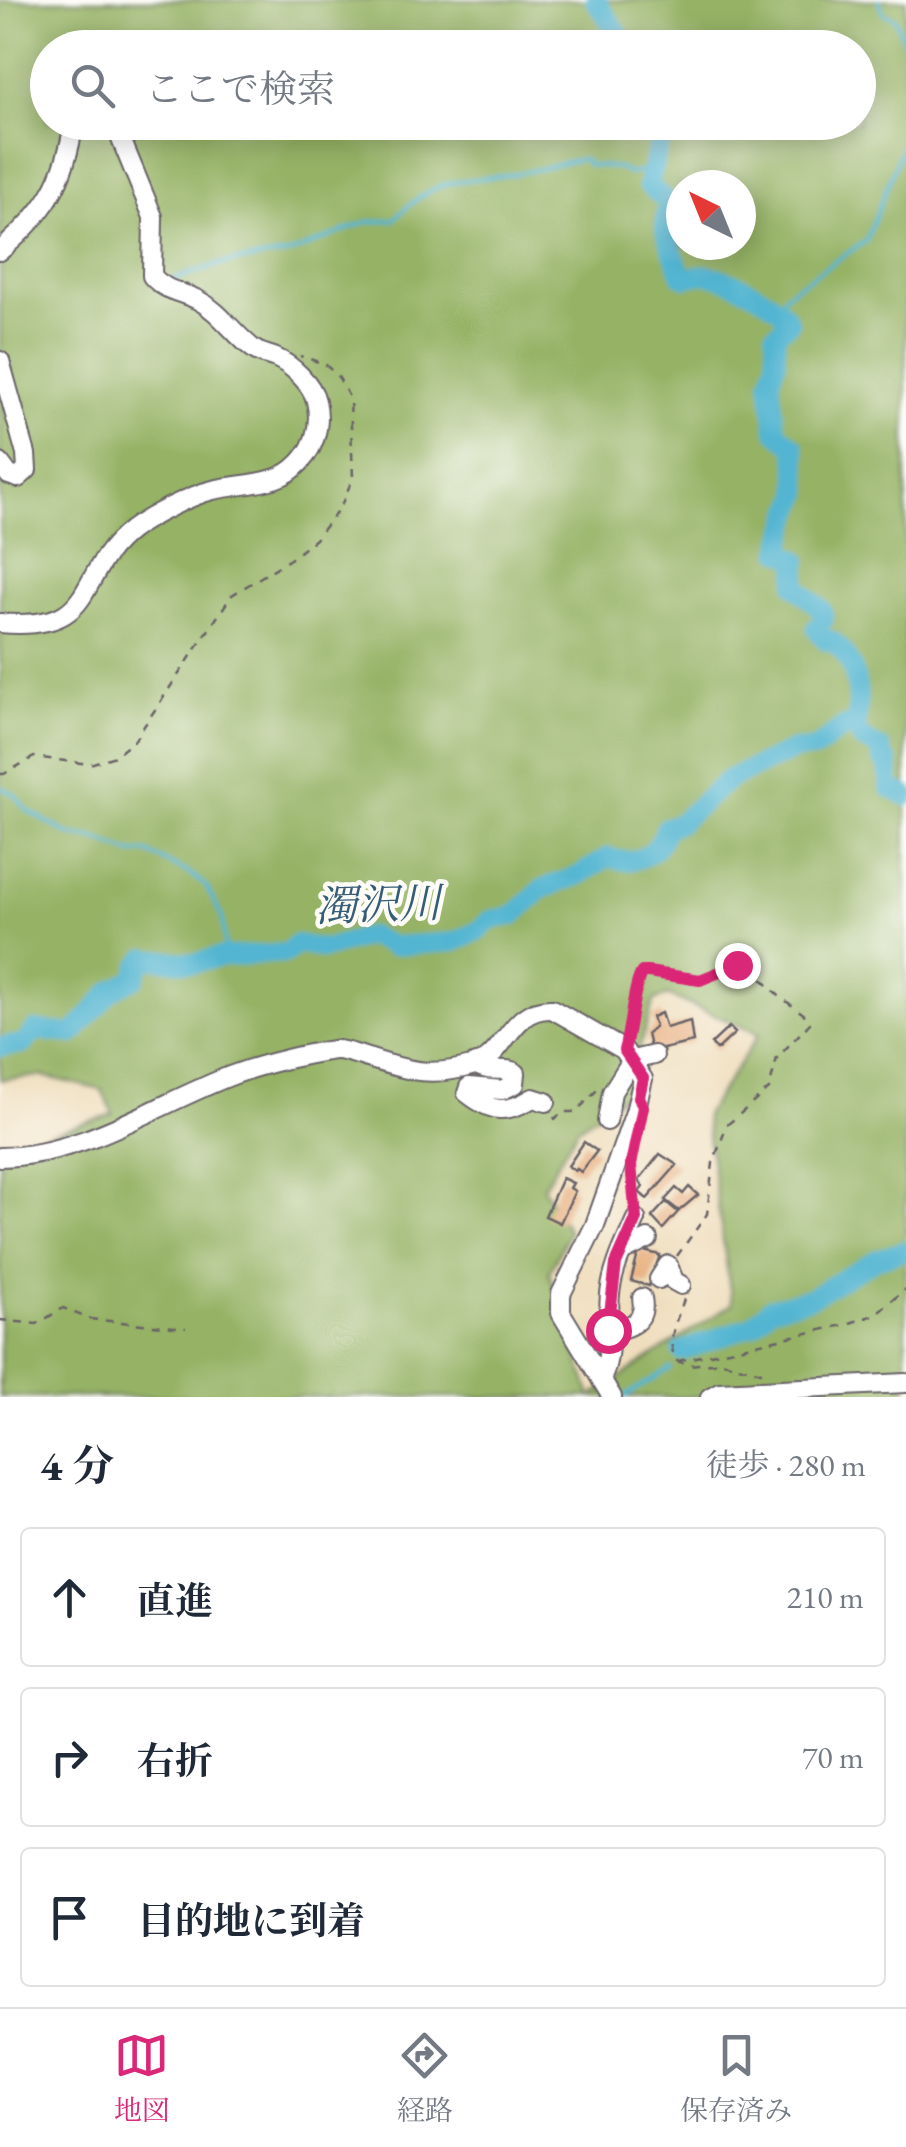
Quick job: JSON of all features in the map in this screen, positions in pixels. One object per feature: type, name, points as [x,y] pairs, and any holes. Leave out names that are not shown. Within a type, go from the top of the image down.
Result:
[{"type":"street","points":[[0,251],[39,214],[55,191],[68,160],[71,140]]},
{"type":"street","points":[[0,623],[37,624],[66,616],[132,530],[209,490],[291,472],[310,451],[320,421],[315,395],[304,379],[279,359],[256,352],[228,322],[199,301],[163,288],[152,276],[153,217],[121,140]]},
{"type":"street","points":[[0,361],[27,470],[18,478],[9,475],[0,463]]},
{"type":"street","points":[[0,1157],[73,1145],[233,1075],[338,1049],[411,1072],[441,1074],[485,1062],[512,1028],[541,1009],[562,1014],[643,1078],[595,1225],[562,1294],[560,1313],[612,1397]]},
{"type":"street","points":[[626,1061],[654,1056]]},
{"type":"street","points":[[608,1121],[611,1097],[626,1061]]},
{"type":"street","points":[[476,1064],[487,1070],[516,1073],[515,1084],[502,1090],[469,1087],[468,1093],[486,1106],[517,1108],[533,1098],[546,1102]]},
{"type":"street","points":[[601,1379],[608,1366],[611,1290],[636,1219]]},
{"type":"street","points":[[622,1252],[648,1239]]},
{"type":"street","points":[[659,1279],[668,1264],[674,1281],[681,1285]]},
{"type":"street","points":[[608,1332],[639,1320],[644,1309],[642,1298]]},
{"type":"street","points":[[710,1397],[718,1392],[906,1383]]},
{"type":"path","points":[[0,774],[34,757],[90,764],[115,756],[134,741],[232,594],[290,560],[315,539],[340,508],[353,478],[350,399],[339,378],[325,364],[290,354],[279,359]]},
{"type":"path","points":[[546,1102],[555,1120],[562,1112],[576,1112],[626,1061],[635,982],[642,972],[700,980],[731,966],[744,965],[806,1016],[810,1023],[777,1058],[769,1089],[727,1125],[712,1163],[707,1214],[678,1252],[676,1262],[684,1298],[676,1315],[670,1350],[677,1361],[688,1365],[723,1362],[779,1376]]},
{"type":"path","points":[[631,1164],[636,1219]]},
{"type":"path","points":[[677,1361],[844,1325],[874,1315],[906,1290]]},
{"type":"path","points":[[0,1320],[37,1324],[63,1308],[88,1318],[186,1328]]},
{"type":"green space","points":[[0,0],[906,0],[906,1397],[0,1397],[0,1140],[9,1146],[113,1114],[102,1090],[42,1076],[0,1080]],"holes":[[[667,995],[759,1034],[705,1115],[732,1304],[591,1396],[549,1273],[569,1232],[543,1187],[578,1128],[625,1094],[654,1001]]]},
{"type":"building","points":[[661,1013],[666,1028],[690,1021],[693,1042],[647,1053],[647,1034],[655,1026],[652,1017]]},
{"type":"building","points":[[729,1027],[735,1033],[717,1050],[711,1044]]},
{"type":"building","points":[[584,1142],[597,1151],[581,1172],[575,1171],[568,1166]]},
{"type":"building","points":[[660,1154],[677,1165],[647,1199],[639,1192],[643,1187],[639,1180]]},
{"type":"building","points":[[562,1178],[573,1183],[570,1188],[575,1191],[560,1223],[545,1216]]},
{"type":"building","points":[[689,1187],[698,1195],[679,1211],[665,1200],[676,1188],[683,1194]]},
{"type":"building","points":[[666,1202],[678,1212],[663,1229],[652,1217]]},
{"type":"building","points":[[639,1250],[660,1255],[649,1286],[631,1281]]},
{"type":"waterway","name":"濁沢川","points":[[595,0],[616,30]]},
{"type":"waterway","points":[[879,0],[883,13],[895,18],[906,48]]},
{"type":"waterway","points":[[779,307],[785,294],[866,241],[906,137]]},
{"type":"waterway","name":"濁沢川","points":[[660,140],[648,185],[667,201],[665,231],[682,276],[710,275],[743,287],[767,300],[789,323],[775,334],[776,362],[770,382],[776,431],[795,447],[800,494],[781,551],[798,560],[796,586],[822,610],[824,619],[816,628],[826,641],[841,649],[853,669],[858,693],[855,728],[862,739],[881,749],[882,759],[888,762],[890,788],[906,796]]},
{"type":"waterway","points":[[169,281],[220,264],[289,254],[366,222],[393,220],[423,195],[449,184],[583,159],[588,165],[619,168],[629,174],[651,169]]},
{"type":"waterway","name":"濁沢川","points":[[0,1047],[24,1044],[35,1030],[73,1034],[111,991],[135,978],[146,958],[194,963],[221,957],[286,953],[297,944],[324,949],[370,936],[392,946],[455,942],[480,930],[490,920],[513,916],[542,889],[580,875],[608,857],[627,861],[644,857],[657,845],[666,827],[679,823],[729,779],[794,750],[815,749],[845,726],[855,728]]},
{"type":"waterway","points":[[0,787],[15,795],[28,811],[70,835],[94,838],[132,853],[146,852],[191,874],[206,886],[222,917],[226,957]]},
{"type":"waterway","points":[[682,1351],[753,1325],[770,1308],[810,1298],[877,1259],[906,1250]]},
{"type":"waterway","points":[[624,1397],[671,1368]]},
{"type":"route","points":[[608,1330],[616,1264],[636,1219],[631,1164],[643,1107],[639,1097],[643,1078],[624,1050],[636,998],[635,982],[642,972],[700,980],[737,965]]}]
